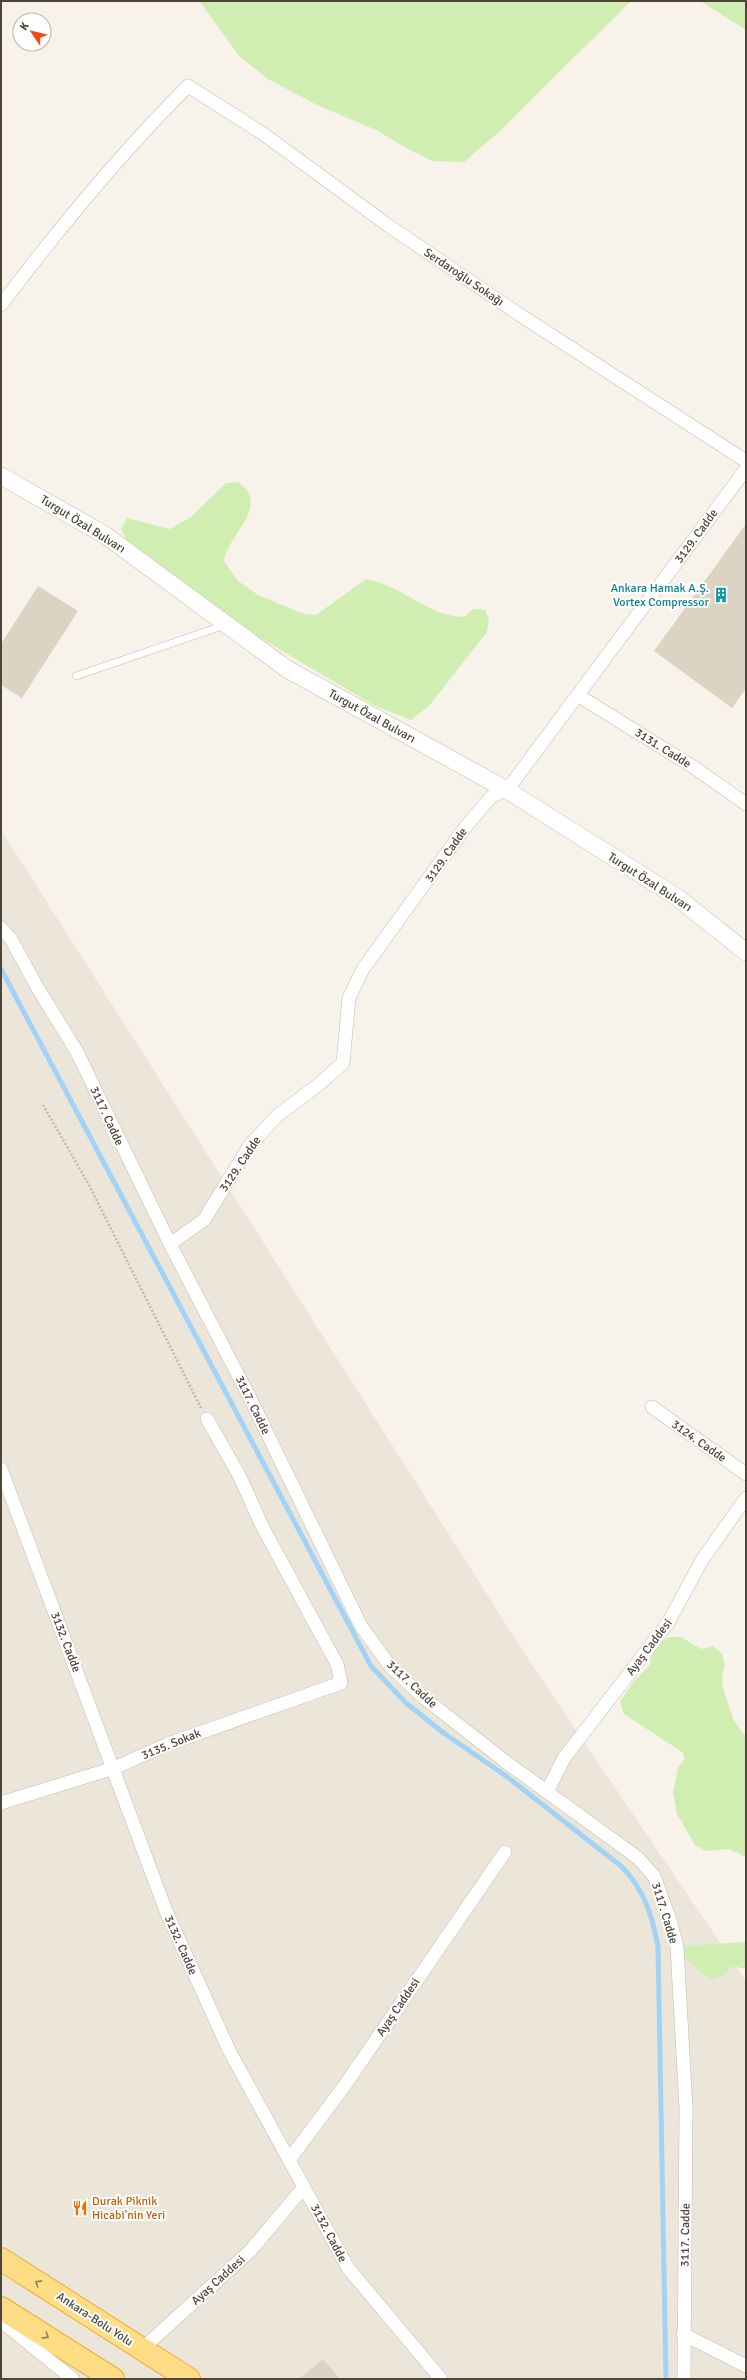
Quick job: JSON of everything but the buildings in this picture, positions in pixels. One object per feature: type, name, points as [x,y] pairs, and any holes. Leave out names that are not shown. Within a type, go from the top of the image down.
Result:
[{"type":"highway","name":"Ankara-Bolu Yolu","points":[[1,2259],[189,2379]]},
{"type":"highway","points":[[1,2308],[113,2379]]},
{"type":"street","name":"Serdaroğlu Sokağı","points":[[1,304],[41,252],[145,129],[188,86],[262,133],[389,226],[520,315],[746,461]]},
{"type":"street","name":"3129. Cadde","points":[[170,1244],[204,1220],[250,1145],[278,1114],[318,1085],[343,1062],[349,998],[363,969],[467,825],[492,796],[508,790],[746,469]]},
{"type":"street","name":"Turgut Özal Bulvarı","points":[[1,476],[105,535],[225,625],[287,669],[508,790],[678,898],[746,952]]},
{"type":"street","name":"3131. Cadde","points":[[579,696],[695,768],[746,804]]},
{"type":"street","name":"3117. Cadde","points":[[1,928],[11,940],[37,987],[77,1052],[170,1244],[250,1398],[361,1626],[390,1666],[406,1683],[456,1724],[638,1858],[654,1876],[677,1947],[686,2108],[683,2334],[684,2379]]},
{"type":"street","name":"3124. Cadde","points":[[652,1407],[746,1474]]},
{"type":"street","name":"3135. Sokak","points":[[1,1803],[114,1768],[168,1744],[341,1684],[337,1664],[264,1528],[239,1475],[207,1419]]},
{"type":"street","name":"3132. Cadde","points":[[1,1469],[114,1768],[166,1911],[229,2050],[348,2268],[441,2379]]},
{"type":"street","name":"Ayaş Caddesi","points":[[547,1792],[564,1758],[668,1623],[702,1560],[746,1498]]},
{"type":"street","name":"Ayaş Caddesi","points":[[289,2160],[345,2085],[504,1852]]},
{"type":"street","name":"Ayaş Caddesi","points":[[142,2349],[250,2251],[304,2187]]},
{"type":"street","points":[[1,2321],[73,2379]]},
{"type":"street","points":[[683,2334],[746,2366]]},
{"type":"lane","points":[[76,676],[225,625]]},
{"type":"path","points":[[43,1105],[88,1183],[184,1378],[207,1419]]},
{"type":"shaded area","points":[[1,830],[532,1665],[746,1981],[746,2379],[1,2379]]},
{"type":"green space","points":[[199,1],[631,1],[500,131],[464,162],[433,161],[410,150],[376,130],[319,106],[268,79],[240,57]]},
{"type":"green space","points":[[700,1],[746,1],[746,30]]},
{"type":"green space","points":[[238,482],[247,491],[251,500],[250,510],[246,520],[227,550],[224,561],[238,581],[258,595],[304,614],[316,615],[366,579],[391,587],[426,606],[451,615],[464,617],[473,609],[485,610],[489,620],[487,632],[429,706],[411,720],[375,706],[257,636],[199,597],[126,539],[121,529],[127,518],[170,529],[191,517],[226,483]]},
{"type":"green space","points":[[669,1637],[681,1637],[701,1649],[713,1646],[722,1654],[725,1665],[722,1676],[723,1688],[734,1721],[746,1737],[746,1857],[729,1849],[706,1851],[695,1845],[677,1814],[673,1792],[678,1768],[685,1758],[682,1752],[624,1714],[620,1702],[633,1682],[650,1665],[652,1654],[659,1643]]},
{"type":"green space","points":[[746,1942],[746,1969],[732,1966],[724,1975],[713,1979],[703,1974],[685,1958],[684,1946]]},
{"type":"waterway","points":[[1,969],[371,1666],[406,1703],[445,1734],[506,1776],[621,1866],[636,1884],[646,1903],[658,1946],[666,2379]]},
{"type":"place","name":"Ankara Hamak A.Ş. Vortex Compressor","points":[[721,595]]},
{"type":"place","name":"Durak Piknik Hicabi'nin Yeri","points":[[80,2208]]}]
